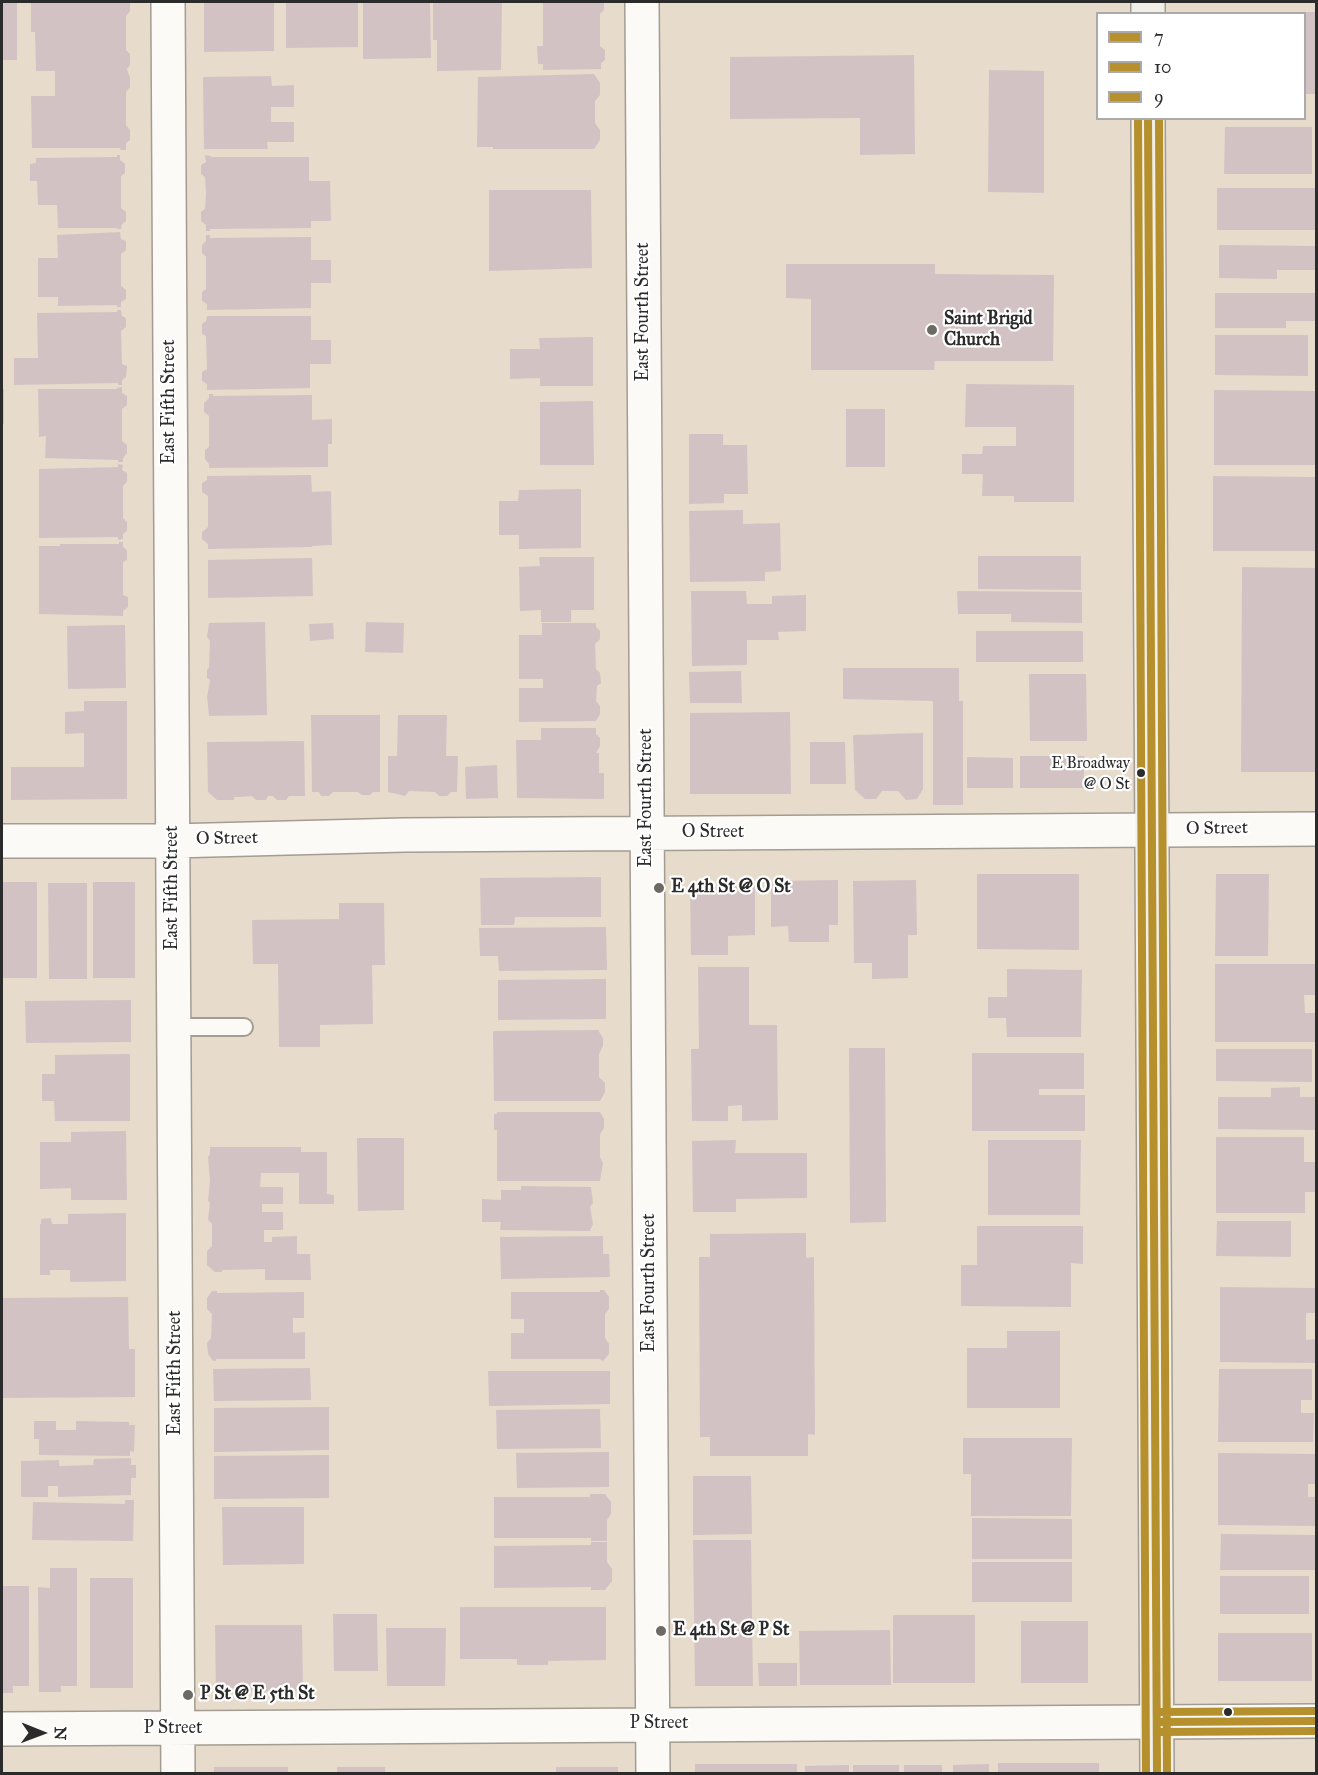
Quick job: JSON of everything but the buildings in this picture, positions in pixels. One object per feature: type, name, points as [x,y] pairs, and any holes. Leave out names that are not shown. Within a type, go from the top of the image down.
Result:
[{"type":"main road","points":[[1149,120],[1157,1773]]},
{"type":"street","name":"East Fifth Street","points":[[168,2],[178,1773]]},
{"type":"street","name":"East Fourth Street","points":[[642,2],[653,1773]]},
{"type":"street","name":"O Street","points":[[2,841],[172,841],[404,835],[1317,829]]},
{"type":"street","name":"P Street","points":[[2,1729],[1317,1721]]},
{"type":"lane","points":[[174,1027],[244,1027]]},
{"type":"transit line","name":"10","points":[[1138,120],[1146,1774]]},
{"type":"transit line","name":"7","points":[[1148,120],[1157,1774]]},
{"type":"transit line","name":"9","points":[[1159,120],[1167,1774]]},
{"type":"transit line","name":"9","points":[[1157,1712],[1316,1711]]},
{"type":"transit line","name":"7","points":[[1157,1722],[1316,1721]]},
{"type":"transit line","name":"10","points":[[1157,1732],[1316,1731]]},
{"type":"place","name":"Saint Brigid Church","points":[[932,330]]},
{"type":"place","name":"E Broadway @ O St","points":[[1141,773]]},
{"type":"place","name":"E 4th St @ O St","points":[[659,888]]},
{"type":"place","name":"E 4th St @ P St","points":[[661,1631]]},
{"type":"place","name":"P St @ E 5th St","points":[[188,1695]]}]
